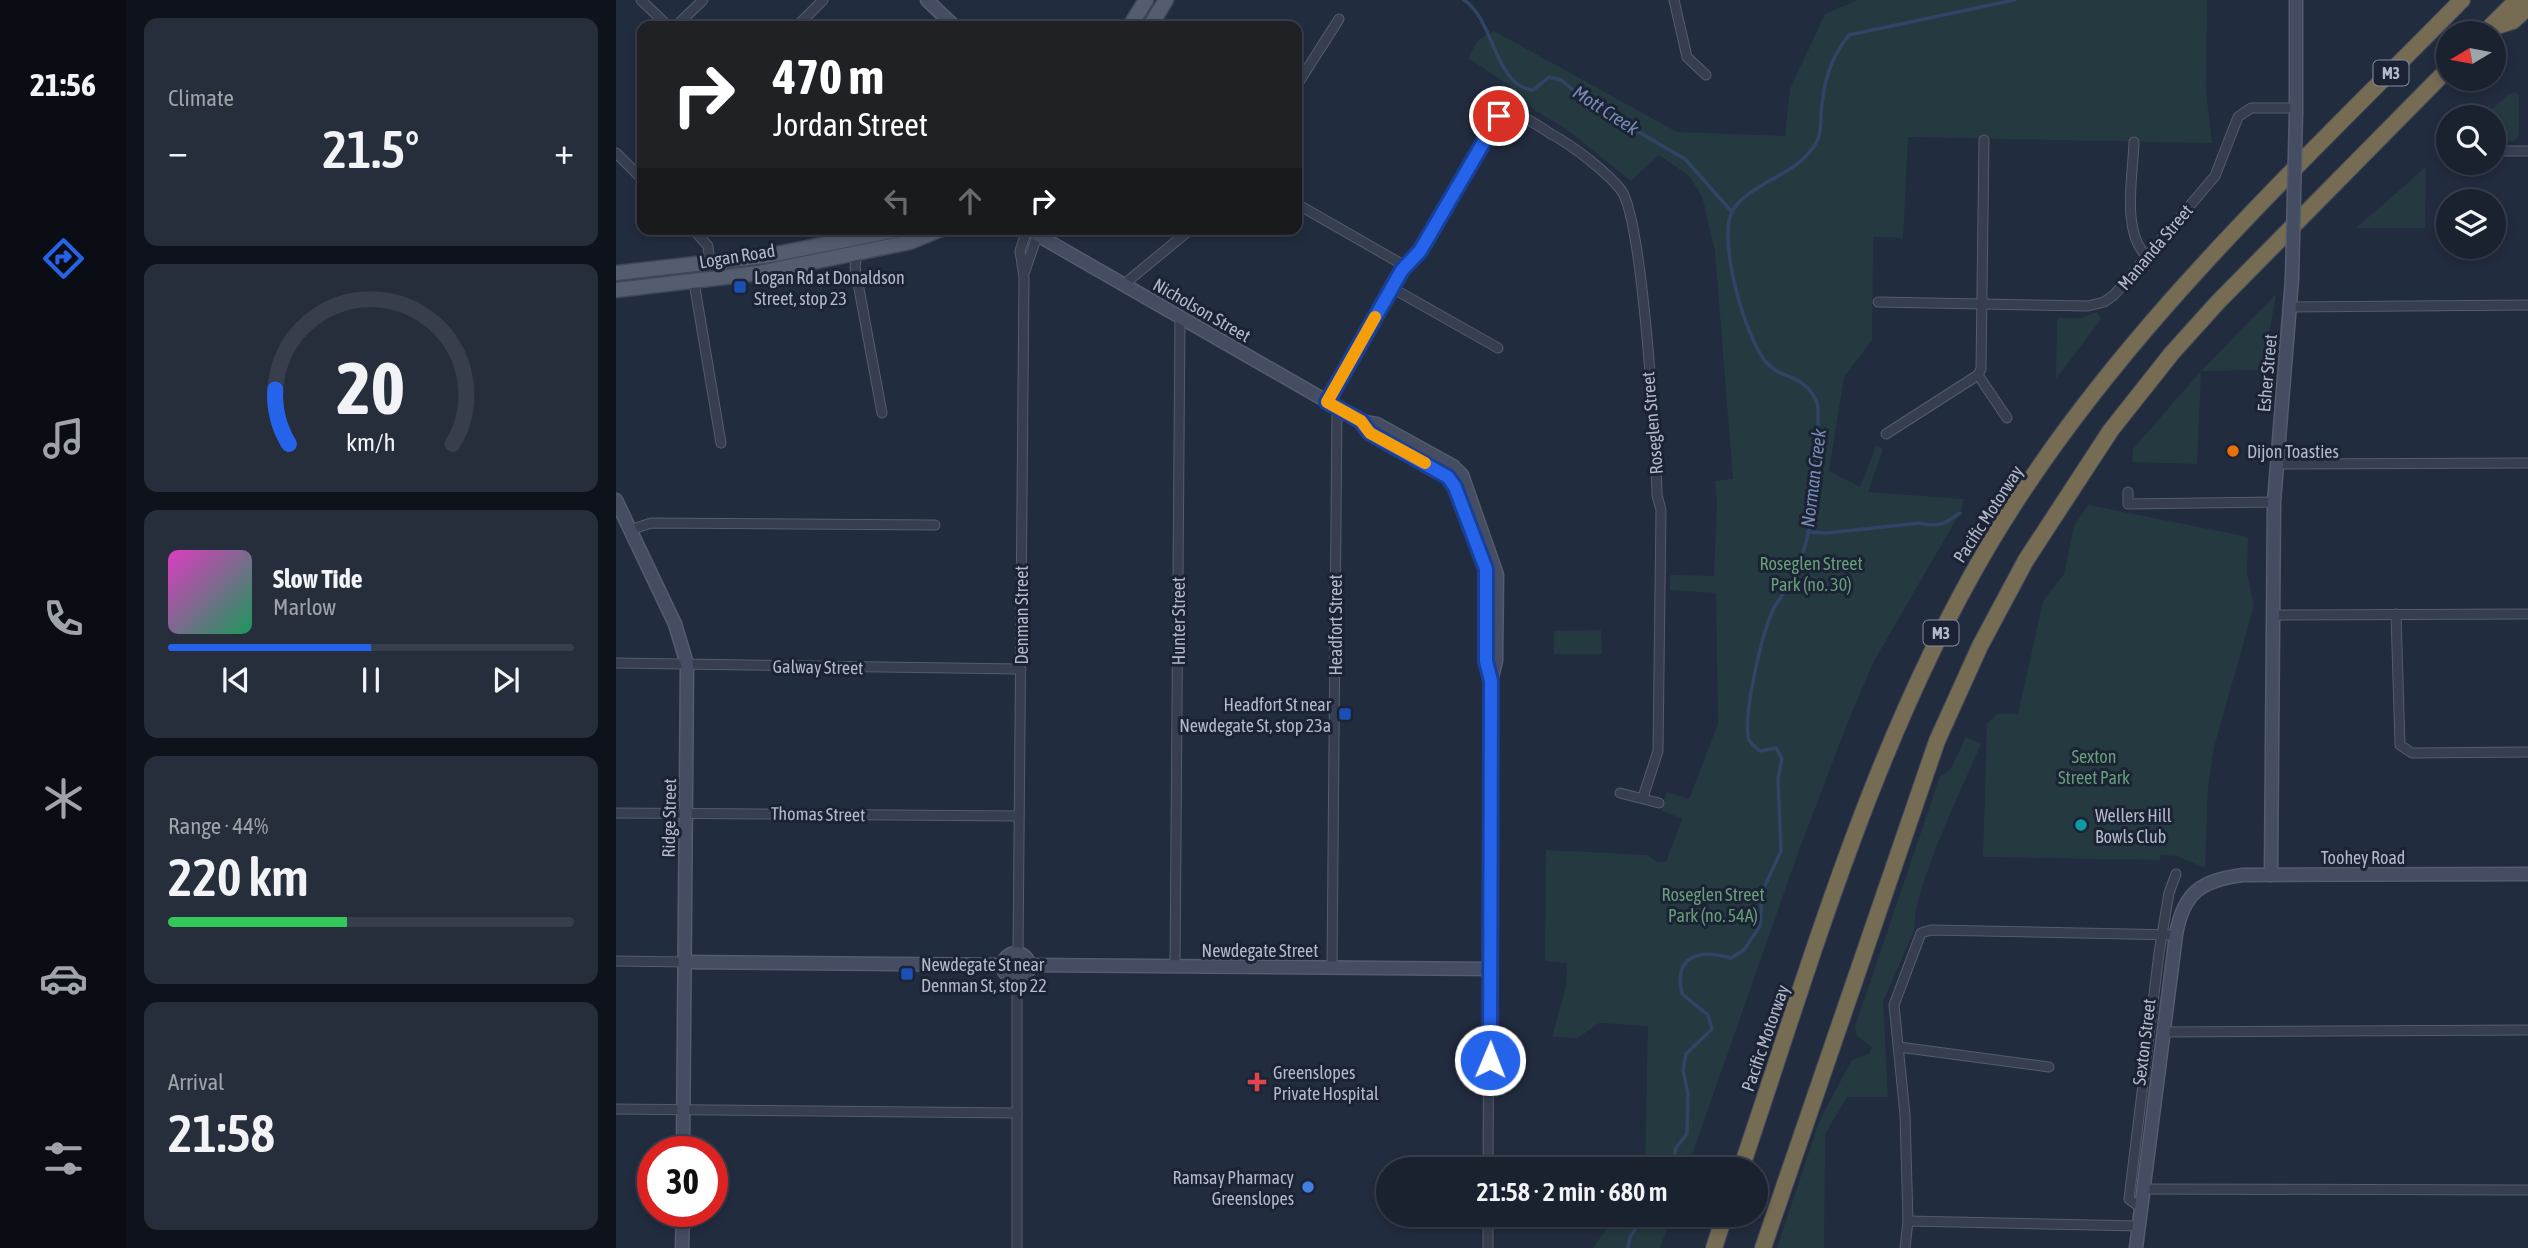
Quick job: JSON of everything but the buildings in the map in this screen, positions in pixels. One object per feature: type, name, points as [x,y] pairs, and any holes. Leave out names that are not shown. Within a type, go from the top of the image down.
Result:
[{"type":"highway","name":"Pacific Motorway","points":[[1745,1157],[1846,859],[1885,755],[1922,670],[1986,550],[2114,364],[2286,178],[2462,0]]},
{"type":"highway","points":[[2496,21],[2517,0]]},
{"type":"highway","points":[[2506,24],[2513,21],[2528,7]]},
{"type":"highway","name":"M3","points":[[1763,1248],[1937,741],[1975,657],[2026,560],[2111,430],[2172,353],[2218,302],[2436,81]]},
{"type":"highway","points":[[1714,1248],[1721,1227]]},
{"type":"main road","points":[[1133,21],[1146,0]]},
{"type":"main road","points":[[1153,21],[1166,0]]},
{"type":"main road","name":"Logan Road","points":[[616,273],[766,256],[855,235]]},
{"type":"main road","points":[[857,253],[862,235]]},
{"type":"main road","name":"Logan Road","points":[[616,290],[712,280],[911,242],[928,235]]},
{"type":"main road","points":[[691,265],[694,282]]},
{"type":"street","points":[[641,0],[663,21]]},
{"type":"street","points":[[681,21],[703,0]]},
{"type":"street","points":[[802,21],[822,0]]},
{"type":"street","points":[[927,0],[949,21]]},
{"type":"street","points":[[1674,0],[1687,57],[1706,75]]},
{"type":"street","name":"Esher Street","points":[[2271,875],[2274,502],[2292,279],[2296,0]]},
{"type":"street","points":[[1302,77],[1339,19]]},
{"type":"street","name":"Mananda Street","points":[[1878,302],[2088,306],[2104,302],[2147,257],[2215,176],[2238,117],[2251,108],[2296,111]]},
{"type":"street","name":"Roseglen Street","points":[[1405,266],[1420,251],[1494,120],[1506,113],[1518,115],[1566,142],[1621,190],[1634,230],[1657,495],[1661,514],[1658,751],[1643,797]]},
{"type":"street","points":[[1984,140],[1982,305],[1978,375],[2007,418]]},
{"type":"street","points":[[2134,142],[2132,227],[2137,246],[2147,257]]},
{"type":"street","points":[[2506,151],[2528,151]]},
{"type":"street","points":[[616,153],[637,174]]},
{"type":"street","points":[[1302,207],[1405,266],[1332,405]]},
{"type":"street","points":[[699,235],[707,244],[712,280]]},
{"type":"street","name":"Denman Street","points":[[1018,953],[1024,277],[1020,248],[1028,235]]},
{"type":"street","name":"Nicholson Street","points":[[1037,235],[1332,405],[1361,421],[1377,424],[1453,466],[1462,475],[1497,575],[1496,662],[1491,681],[1488,1157]]},
{"type":"street","points":[[1123,285],[1184,235]]},
{"type":"street","points":[[857,253],[856,270],[882,413]]},
{"type":"street","points":[[694,282],[721,443]]},
{"type":"street","points":[[1392,288],[1498,348]]},
{"type":"street","points":[[2290,307],[2528,305]]},
{"type":"street","name":"Hunter Street","points":[[1175,966],[1180,318]]},
{"type":"street","points":[[1886,434],[1978,375]]},
{"type":"street","name":"Headfort Street","points":[[1332,405],[1332,968]]},
{"type":"street","points":[[2276,464],[2528,463]]},
{"type":"street","points":[[2128,492],[2128,504],[2274,502]]},
{"type":"street","name":"Ridge Street","points":[[616,500],[675,624],[687,664],[683,1136]]},
{"type":"street","points":[[630,530],[647,523],[935,525]]},
{"type":"street","points":[[2396,614],[2398,738],[2407,752],[2528,752]]},
{"type":"street","points":[[2273,615],[2528,614]]},
{"type":"street","name":"Galway Street","points":[[616,663],[1021,669]]},
{"type":"street","points":[[1620,793],[1659,803]]},
{"type":"street","name":"Thomas Street","points":[[616,813],[1019,816]]},
{"type":"street","points":[[1905,1248],[1908,1221],[1905,1105],[1894,1005],[1921,933],[1931,930],[2169,935],[2169,893],[2176,874]]},
{"type":"street","name":"Toohey Road","points":[[2200,888],[2220,878],[2271,875],[2528,874]]},
{"type":"street","name":"Sexton Street","points":[[2141,1208],[2129,1199],[2169,935],[2186,900],[2200,888]]},
{"type":"street","name":"Sexton Street","points":[[2136,1248],[2163,1031],[2169,935]]},
{"type":"street","points":[[1018,953],[1026,957],[1030,965],[1025,976],[1017,979],[1006,974],[1003,965],[1010,954],[1018,953]]},
{"type":"street","points":[[616,961],[1003,965]]},
{"type":"street","name":"Newdegate Street","points":[[1030,965],[1489,969]]},
{"type":"street","points":[[1017,979],[1017,1248]]},
{"type":"street","points":[[2163,1031],[2528,1030]]},
{"type":"street","points":[[1899,1046],[2049,1067]]},
{"type":"street","points":[[616,1109],[1017,1113]]},
{"type":"street","points":[[2144,1189],[2528,1190]]},
{"type":"street","points":[[1908,1221],[2139,1226]]},
{"type":"street","points":[[682,1248],[683,1227]]},
{"type":"street","points":[[1488,1227],[1488,1248]]},
{"type":"green space","points":[[1858,0],[2207,0],[2206,92],[2212,143],[1908,137],[1903,238],[1873,237],[1872,340],[1844,377],[1829,471],[1860,487],[1876,446],[1883,449],[1868,492],[1964,499],[1960,513],[1874,661],[1849,719],[1798,853],[1691,1157],[1645,1157],[1648,1026],[1599,1023],[1578,1038],[1552,1037],[1566,986],[1567,963],[1545,961],[1546,850],[1647,855],[1658,862],[1666,862],[1682,819],[1661,810],[1667,792],[1689,799],[1718,724],[1716,593],[1670,590],[1670,575],[1714,576],[1717,504],[1715,481],[1733,479],[1715,251],[1702,196],[1689,176],[1659,155],[1631,181],[1569,131],[1533,109],[1507,84],[1468,58],[1478,40],[1494,31],[1677,132],[1785,136],[1790,89],[1825,14]]},
{"type":"green space","points":[[2515,92],[2519,95],[2519,135],[2514,141],[2506,141],[2506,105],[2497,105]]},
{"type":"green space","points":[[2426,167],[2425,228],[2356,228]]},
{"type":"green space","points":[[2276,294],[2263,370],[2201,371]]},
{"type":"green space","points":[[2097,312],[2101,319],[2056,379],[2057,318],[2081,318]]},
{"type":"green space","points":[[2201,371],[2197,464],[2132,462],[2133,449]]},
{"type":"green space","name":"Sexton Street Park","points":[[2088,505],[2248,537],[2247,573],[2254,606],[2214,747],[2208,787],[2205,868],[2177,856],[2161,855],[2159,860],[1983,857],[1987,724],[1997,714],[2018,714],[2043,601],[2064,574],[2074,526]]},
{"type":"green space","points":[[1601,630],[1602,654],[1554,654],[1554,631]]},
{"type":"green space","points":[[1966,737],[1981,744],[1930,864],[1921,890],[1915,928],[1883,1002],[1888,1097],[1847,1097],[1825,1134],[1824,1248],[1777,1248],[1820,1119],[1852,1060],[1869,1054],[1872,1047],[1857,1036],[1855,1027],[1940,776],[1950,770]]},
{"type":"green space","points":[[1608,1227],[1668,1227],[1660,1248],[1593,1248]]},
{"type":"waterway","name":"Mott Creek","points":[[1464,0],[1482,22],[1502,65],[1520,86],[1533,90],[1549,77],[1561,80],[1589,103],[1685,159],[1732,212]]},
{"type":"waterway","name":"Norman Creek","points":[[1674,1157],[1676,1148],[1687,1134],[1688,1094],[1683,1070],[1686,1054],[1712,1029],[1708,1015],[1682,994],[1681,971],[1691,958],[1709,954],[1731,958],[1744,950],[1760,926],[1762,892],[1781,851],[1778,778],[1782,759],[1776,748],[1760,751],[1749,740],[1748,713],[1755,672],[1770,617],[1797,570],[1807,538],[1817,444],[1818,409],[1812,393],[1800,382],[1779,372],[1765,361],[1757,349],[1742,312],[1728,247],[1731,214],[1748,194],[1787,171],[1810,152],[1820,133],[1826,81],[1837,53],[1849,35],[2014,0]]},
{"type":"waterway","points":[[1808,532],[1827,533],[1920,523],[1937,525],[1960,513]]},
{"type":"waterway","name":"Norman Creek","points":[[1628,1248],[1630,1237],[1637,1227]]},
{"type":"slow traffic","points":[[1375,317],[1327,402],[1361,421],[1370,433],[1425,463]]},
{"type":"place","name":"Logan Rd at Donaldson Street, stop 23","points":[[740,287]]},
{"type":"place","name":"Dijon Toasties","points":[[2233,451]]},
{"type":"place","name":"Headfort St near Newdegate St, stop 23a","points":[[1345,714]]},
{"type":"place","name":"Wellers Hill Bowls Club","points":[[2081,825]]},
{"type":"place","name":"Newdegate St near Denman St, stop 22","points":[[907,974]]},
{"type":"place","name":"Greenslopes Private Hospital","points":[[1257,1082]]},
{"type":"place","name":"Ramsay Pharmacy Greenslopes","points":[[1308,1187]]},
{"type":"route","points":[[1490,1060],[1491,681],[1486,661],[1486,569],[1455,487],[1448,477],[1370,433],[1361,421],[1327,402],[1402,270],[1420,251],[1494,120],[1499,116]]},
{"type":"park label","name":"Roseglen Street Park (no. 30)","points":[[1811,573]]},
{"type":"park label","name":"Roseglen Street Park (no. 54A)","points":[[1713,904]]}]
